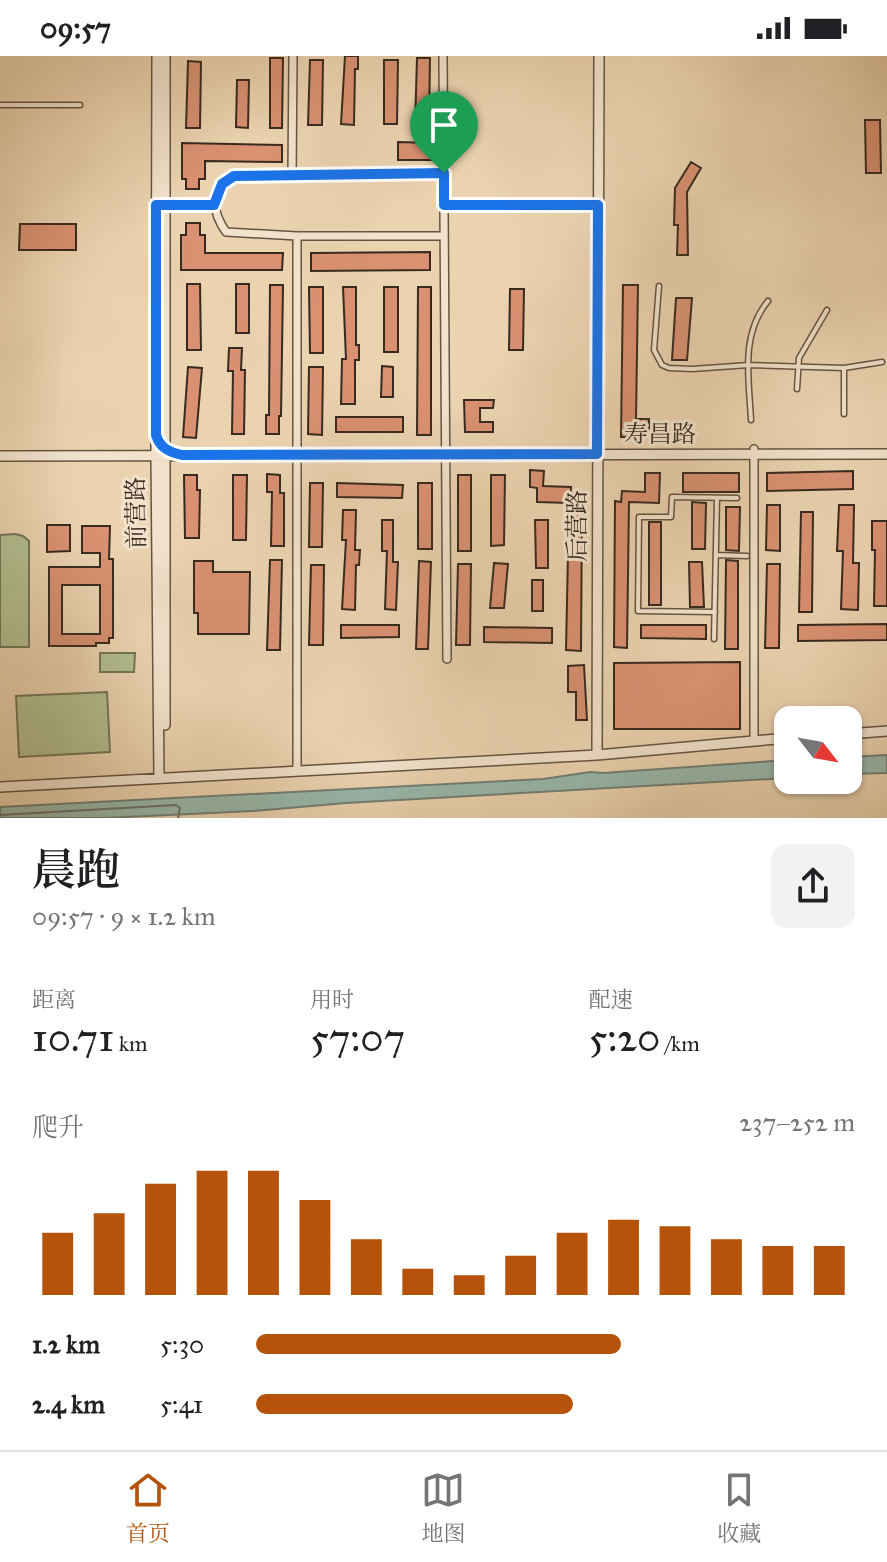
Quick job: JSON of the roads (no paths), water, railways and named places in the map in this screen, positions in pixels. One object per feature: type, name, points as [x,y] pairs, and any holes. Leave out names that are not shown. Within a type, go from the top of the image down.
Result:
[{"type":"street","points":[[157,56],[161,205]]},
{"type":"street","points":[[162,451],[161,205],[165,56]]},
{"type":"street","points":[[292,176],[293,56]]},
{"type":"street","points":[[443,56],[447,659]]},
{"type":"street","name":"后营路","points":[[597,755],[599,56]]},
{"type":"street","points":[[444,173],[234,176],[222,184],[214,205],[218,221],[226,232],[297,236],[444,236]]},
{"type":"street","points":[[161,205],[214,205]]},
{"type":"street","points":[[444,205],[598,205]]},
{"type":"street","points":[[297,236],[297,771]]},
{"type":"street","points":[[160,435],[182,452]]},
{"type":"street","name":"寿昌路","points":[[0,450],[887,451]]},
{"type":"street","name":"寿昌路","points":[[0,456],[162,451]]},
{"type":"street","name":"前营路","points":[[162,451],[162,778]]},
{"type":"street","points":[[754,451],[754,741]]},
{"type":"street","points":[[862,733],[887,731]]},
{"type":"street","points":[[0,787],[597,755],[774,739]]},
{"type":"lane","points":[[0,105],[80,105]]},
{"type":"lane","points":[[659,286],[654,350],[662,365],[669,368],[749,365],[844,368],[882,362]]},
{"type":"lane","points":[[751,420],[751,331],[768,301]]},
{"type":"lane","points":[[797,389],[797,366],[827,310]]},
{"type":"lane","points":[[844,368],[844,414]]},
{"type":"lane","points":[[715,612],[638,611],[639,517],[671,517],[672,497],[737,498]]},
{"type":"lane","points":[[714,639],[717,498]]},
{"type":"lane","points":[[717,555],[747,556]]},
{"type":"water","points":[[887,755],[887,773],[862,774],[862,756]]},
{"type":"water","points":[[774,761],[774,779],[253,811],[105,818],[0,818],[0,807],[543,779]]}]
